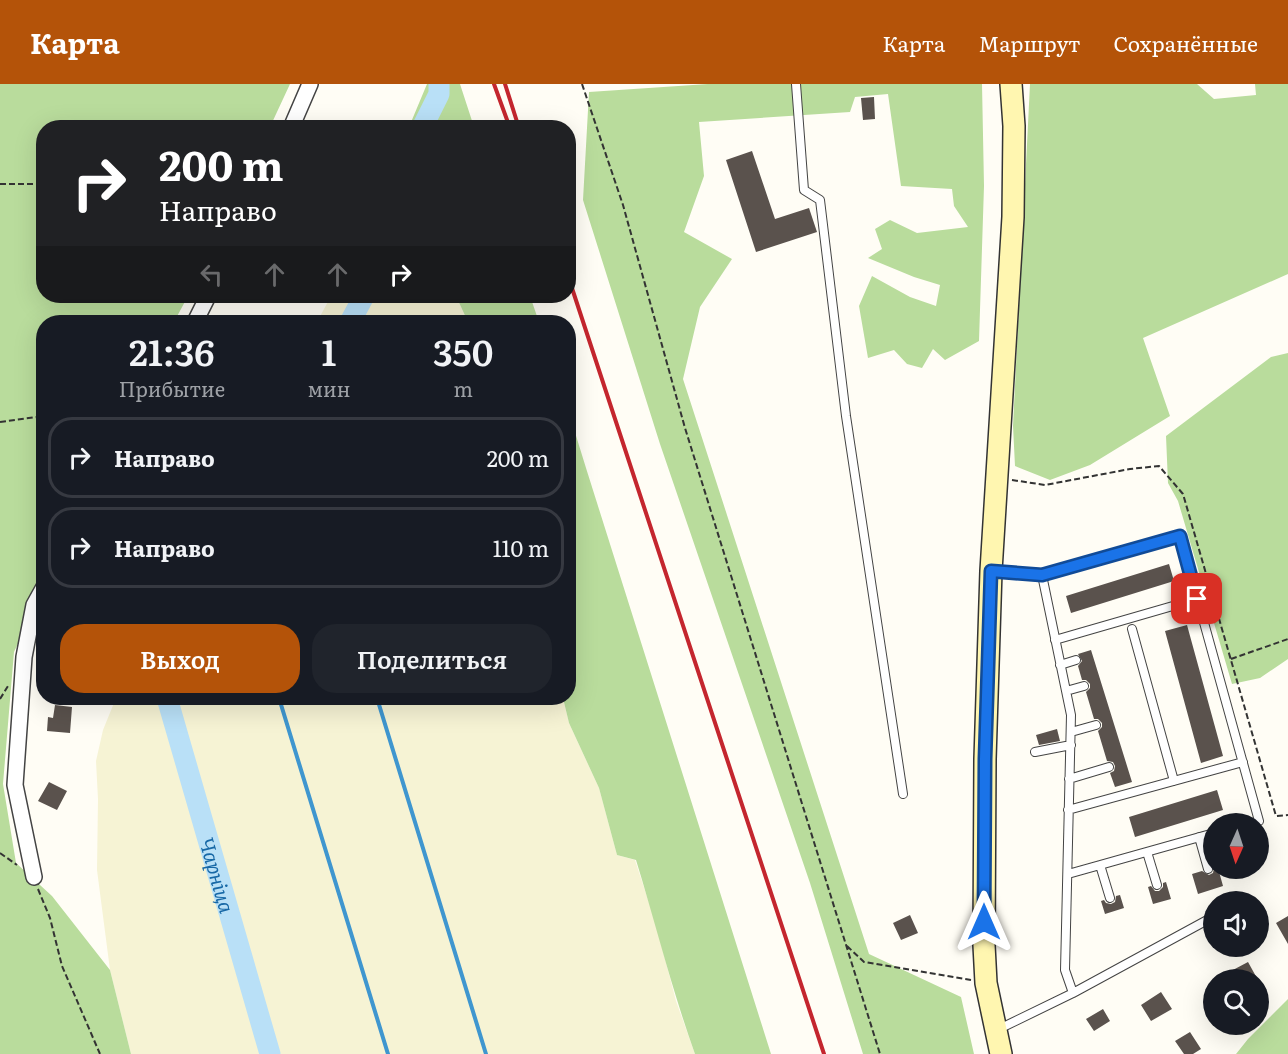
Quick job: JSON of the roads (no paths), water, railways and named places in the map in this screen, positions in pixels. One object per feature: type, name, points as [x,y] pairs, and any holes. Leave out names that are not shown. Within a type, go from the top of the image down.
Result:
[{"type":"street","points":[[294,120],[310,84]]},
{"type":"street","points":[[1001,1054],[986,983],[984,945],[985,759],[991,571],[1012,217],[1014,126],[1011,84]]},
{"type":"street","points":[[34,877],[15,785],[24,657],[36,601]]},
{"type":"lane","points":[[796,84],[804,190],[820,200],[846,416],[903,794]]},
{"type":"lane","points":[[991,571],[1042,575],[1180,536],[1257,813]]},
{"type":"lane","points":[[1042,575],[1071,715],[1065,970],[1073,993]]},
{"type":"lane","points":[[1055,640],[1197,599]]},
{"type":"lane","points":[[1132,629],[1174,781]]},
{"type":"lane","points":[[1060,665],[1076,660]]},
{"type":"lane","points":[[1066,691],[1084,686]]},
{"type":"lane","points":[[1071,732],[1096,725]]},
{"type":"lane","points":[[1035,752],[1071,745]]},
{"type":"lane","points":[[1068,810],[1242,762]]},
{"type":"lane","points":[[1069,780],[1108,767]]},
{"type":"lane","points":[[1068,874],[1203,836]]},
{"type":"lane","points":[[1199,837],[1203,851]]},
{"type":"lane","points":[[1147,852],[1157,885]]},
{"type":"lane","points":[[1100,865],[1110,898]]},
{"type":"lane","points":[[995,1031],[1073,993],[1203,922]]},
{"type":"waterway","name":"Чарніца","points":[[426,120],[439,94],[439,84]]},
{"type":"waterway","name":"Чарніца","points":[[354,315],[360,303]]},
{"type":"waterway","name":"Чарніца","points":[[169,705],[270,1054]]},
{"type":"waterway","points":[[281,705],[388,1054]]},
{"type":"waterway","points":[[379,705],[486,1054]]},
{"type":"railway","points":[[494,84],[507,120]]},
{"type":"railway","points":[[505,84],[516,120]]},
{"type":"railway","points":[[576,300],[824,1054]]}]
